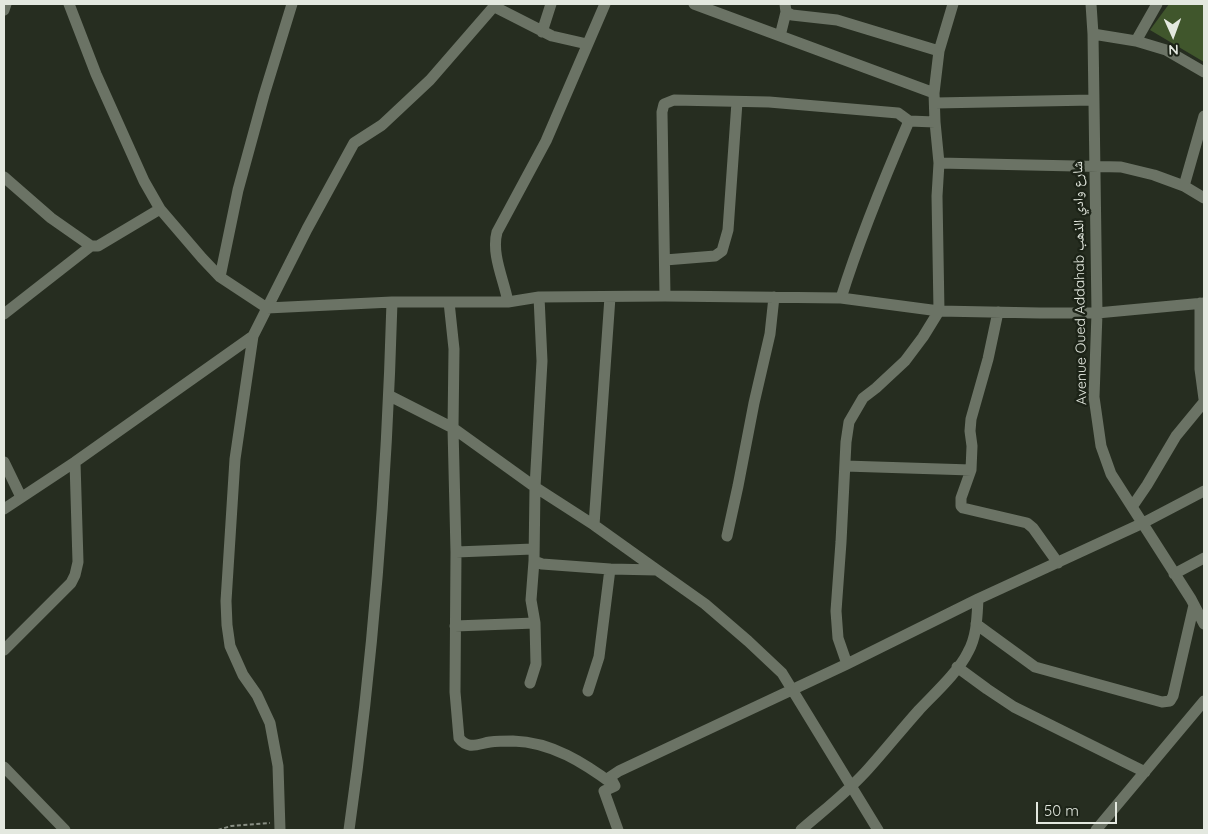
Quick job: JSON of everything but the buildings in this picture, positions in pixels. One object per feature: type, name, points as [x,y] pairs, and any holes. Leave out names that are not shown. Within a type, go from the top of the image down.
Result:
[{"type":"street","points":[[4,10],[6,4]]},
{"type":"street","points":[[69,4],[96,74],[144,180],[160,209],[220,277],[268,308],[392,302],[508,302],[539,297],[665,296],[841,298],[939,310],[998,312],[1096,313],[1202,303],[1200,370],[1204,400],[1176,436],[1147,486],[1132,507]]},
{"type":"street","points":[[220,277],[238,190],[264,95],[292,4]]},
{"type":"street","points":[[542,32],[551,4]]},
{"type":"street","points":[[508,302],[494,241],[546,141],[605,4]]},
{"type":"street","points":[[694,4],[780,36],[934,98],[1093,100]]},
{"type":"street","points":[[847,664],[836,626],[849,422],[863,398],[905,361],[923,337],[939,310],[937,196],[939,163],[934,98],[940,51],[953,4]]},
{"type":"street","name":"Avenue Oued Addahab شارع وادي الذهب","points":[[1090,4],[1093,34],[1096,313],[1094,397],[1101,446],[1111,474],[1204,624]]},
{"type":"street","points":[[1136,41],[1157,4]]},
{"type":"street","points":[[280,826],[278,766],[270,723],[257,695],[243,675],[230,646],[227,625],[227,573],[235,460],[253,336],[307,229],[354,144],[382,125],[430,80],[496,5],[542,32],[587,44]]},
{"type":"street","points":[[780,36],[786,8]]},
{"type":"street","points":[[786,8],[792,14],[836,20],[940,51]]},
{"type":"street","points":[[1093,34],[1136,41],[1166,50],[1204,72]]},
{"type":"street","points":[[665,296],[662,107],[668,102],[674,100],[769,102],[898,113],[909,121],[935,122]]},
{"type":"street","points":[[665,260],[716,256],[722,251],[728,230],[737,102]]},
{"type":"street","points":[[1184,186],[1204,116]]},
{"type":"street","points":[[841,298],[860,240],[909,121]]},
{"type":"street","points":[[939,163],[1121,167],[1154,174],[1184,186],[1204,198]]},
{"type":"street","points":[[4,177],[51,218],[91,246],[102,244],[160,209]]},
{"type":"street","points":[[4,314],[91,246]]},
{"type":"street","points":[[530,683],[536,664],[535,623],[532,600],[535,487],[542,361],[539,297]]},
{"type":"street","points":[[594,525],[610,297]]},
{"type":"street","points":[[727,536],[770,334],[774,297]]},
{"type":"street","points":[[349,830],[362,742],[371,646],[390,396],[392,302]]},
{"type":"street","points":[[449,302],[454,348],[455,692],[459,738],[463,742],[474,746],[492,742],[534,742],[563,753],[590,768],[615,786]]},
{"type":"street","points":[[998,312],[988,359],[971,419],[971,470],[961,498],[961,506],[1001,516],[1034,528],[1058,563]]},
{"type":"street","points":[[4,509],[75,462],[253,336]]},
{"type":"street","points":[[390,396],[453,428],[705,604],[748,641],[782,673],[878,830]]},
{"type":"street","points":[[4,462],[22,497]]},
{"type":"street","points":[[4,650],[71,583],[75,575],[78,562],[75,462]]},
{"type":"street","points":[[846,466],[971,470]]},
{"type":"street","points":[[615,786],[610,777],[619,771],[847,664],[978,599],[1143,523],[1204,491]]},
{"type":"street","points":[[456,552],[533,549]]},
{"type":"street","points":[[1174,574],[1204,558]]},
{"type":"street","points":[[534,561],[542,564],[610,570],[657,570]]},
{"type":"street","points":[[588,691],[599,657],[610,570]]},
{"type":"street","points":[[802,830],[870,768],[957,667],[968,652],[976,624],[978,599]]},
{"type":"street","points":[[976,624],[1034,667],[1162,702],[1170,701],[1173,696],[1194,606]]},
{"type":"street","points":[[455,626],[535,623]]},
{"type":"street","points":[[957,667],[1014,706],[1145,772]]},
{"type":"street","points":[[1096,830],[1204,701]]},
{"type":"street","points":[[4,767],[65,830]]},
{"type":"street","points":[[615,786],[604,792],[618,830]]},
{"type":"path","points":[[218,830],[247,824],[280,826]]},
{"type":"green space","points":[[1169,4],[1204,4],[1204,62],[1150,30]]}]
